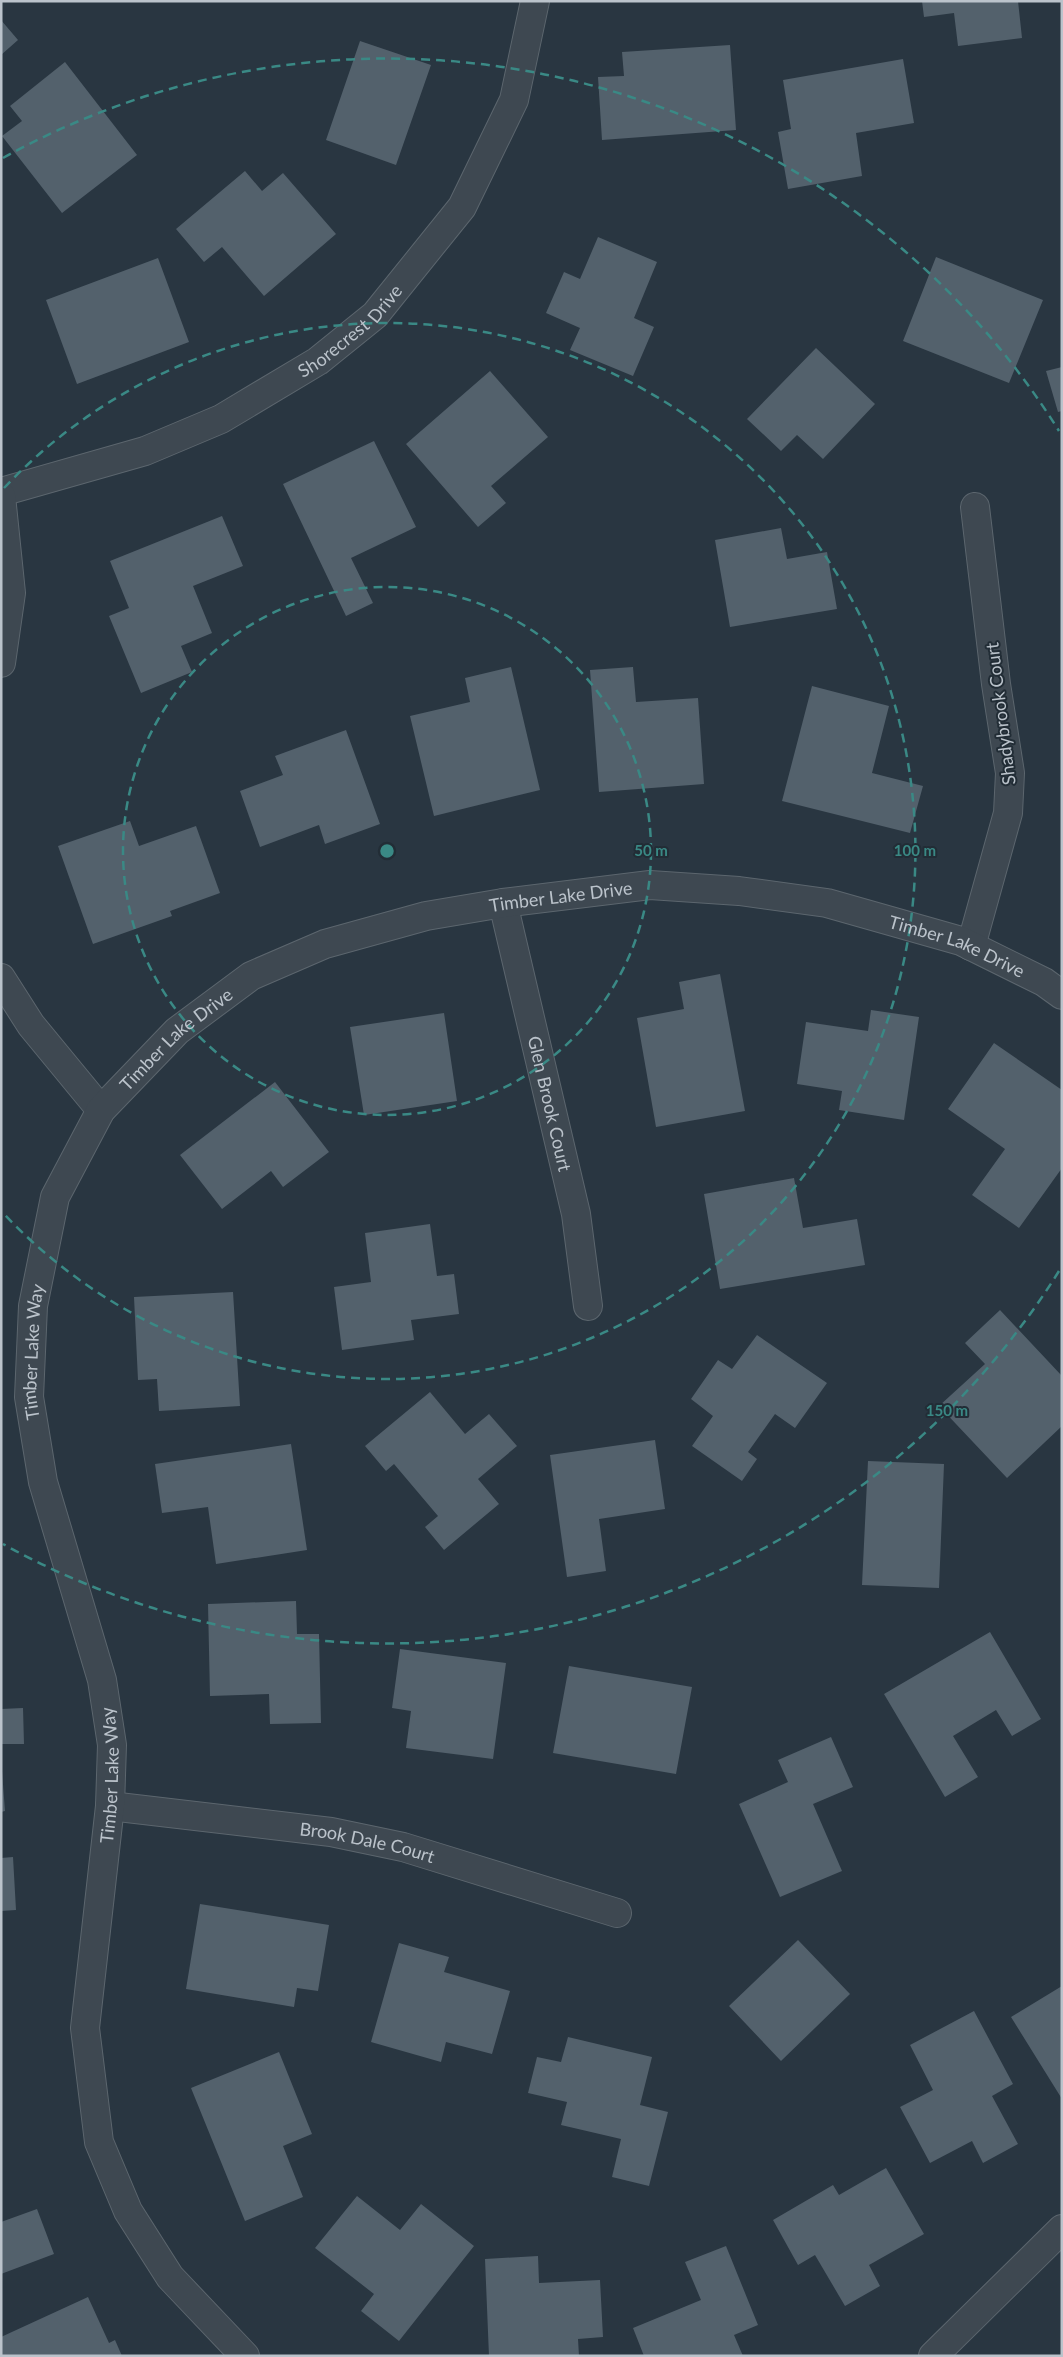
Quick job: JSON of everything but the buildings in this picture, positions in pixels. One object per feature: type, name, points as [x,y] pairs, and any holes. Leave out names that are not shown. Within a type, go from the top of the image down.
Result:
[{"type":"street","name":"Shorecrest Drive","points":[[1,492],[145,451],[221,419],[318,361],[375,315],[462,207],[514,100],[535,1]]},
{"type":"street","points":[[1,496],[11,593],[1,662]]},
{"type":"street","name":"Shadybrook Court","points":[[971,946],[1008,813],[1010,773],[996,684],[975,508]]},
{"type":"street","name":"Timber Lake Drive","points":[[101,1110],[178,1030],[251,976],[325,944],[426,916],[503,903],[650,885],[739,891],[827,903],[971,946],[1044,982],[1062,995]]},
{"type":"street","name":"Glen Brook Court","points":[[503,903],[576,1214],[588,1306]]},
{"type":"street","points":[[1,978],[30,1025],[101,1110]]},
{"type":"street","name":"Timber Lake Way","points":[[101,1110],[54,1197],[33,1306],[29,1397],[43,1482],[102,1680],[112,1745],[110,1806],[85,2028],[99,2142],[128,2211],[170,2277],[245,2356]]},
{"type":"street","name":"Brook Dale Court","points":[[110,1806],[331,1832],[402,1847],[617,1913]]},
{"type":"street","points":[[933,2356],[1062,2229]]}]
